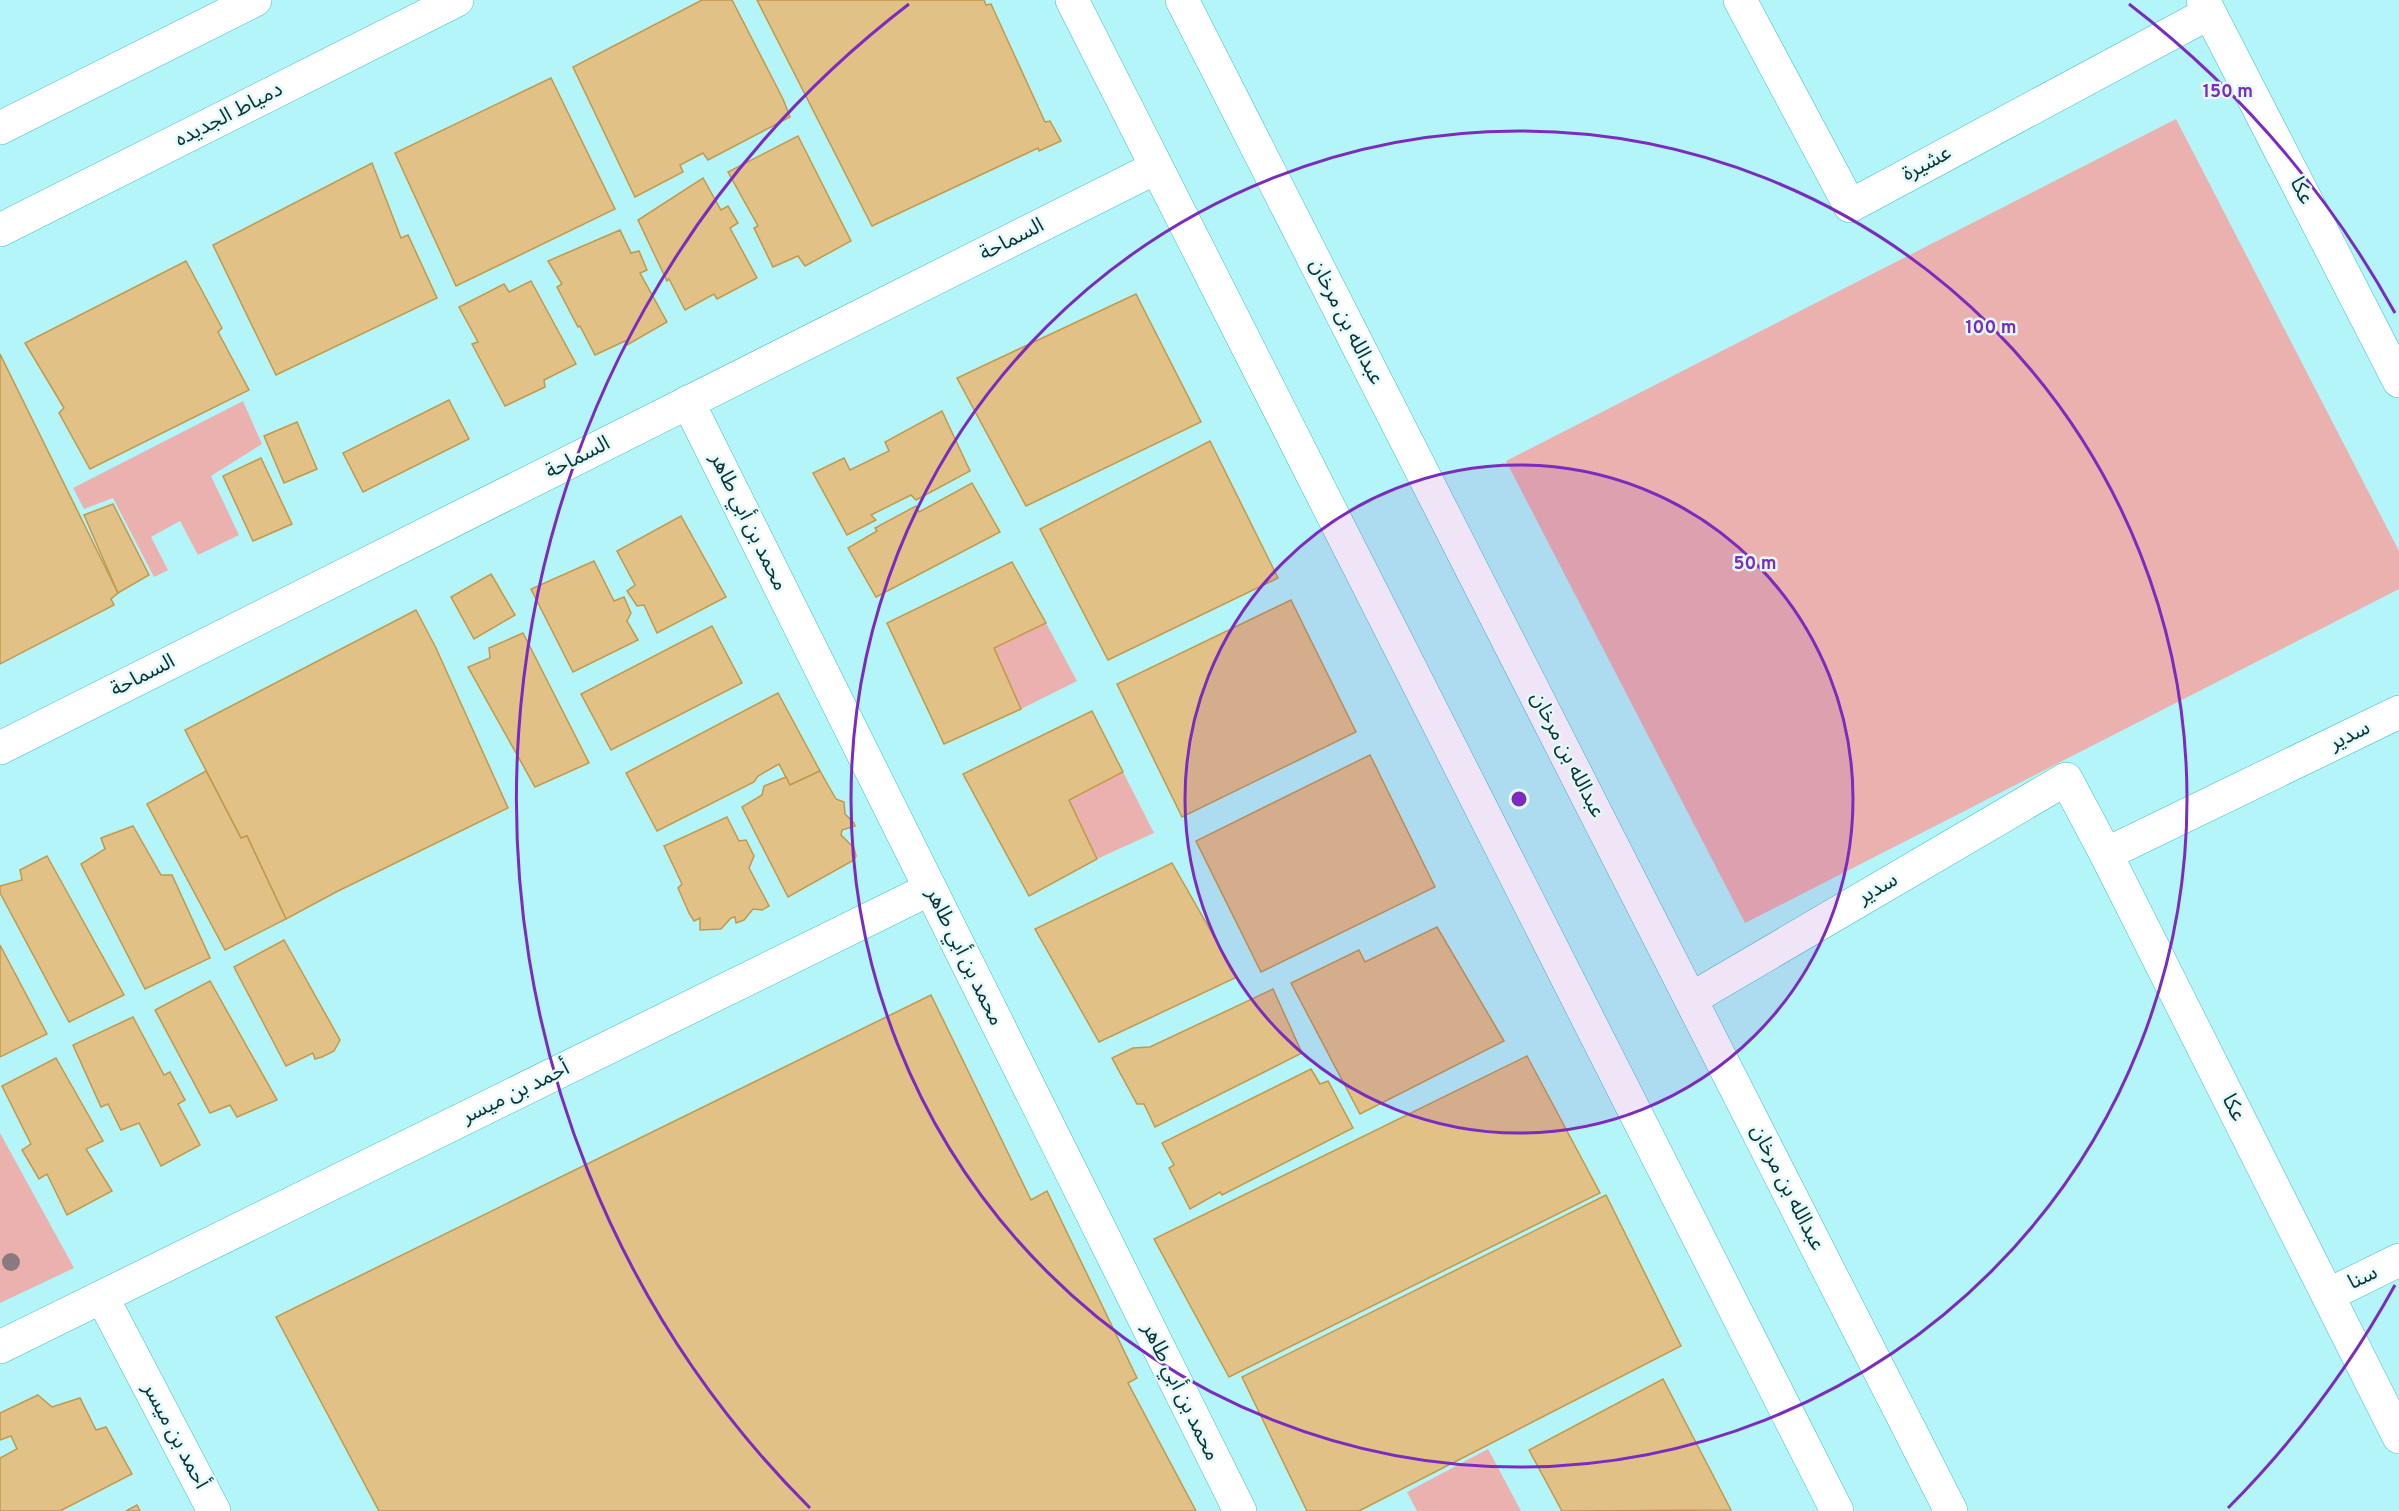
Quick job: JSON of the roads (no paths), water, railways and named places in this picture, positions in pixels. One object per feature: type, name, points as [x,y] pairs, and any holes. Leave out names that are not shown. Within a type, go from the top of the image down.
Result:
[{"type":"street","points":[[0,128],[255,0]]},
{"type":"street","name":"دمياط الجديده","points":[[0,230],[457,0]]},
{"type":"street","points":[[1072,0],[1155,168],[1837,1511]]},
{"type":"street","name":"عبدالله بن مرخان","points":[[1182,0],[1951,1511]]},
{"type":"street","name":"عشيرة","points":[[1740,0],[1850,206],[2206,7]]},
{"type":"street","name":"عكا","points":[[2206,7],[2399,381]]},
{"type":"street","name":"السماحة","points":[[0,748],[1155,168]]},
{"type":"street","name":"محمد بن أبي طاهر","points":[[688,402],[1240,1511]]},
{"type":"street","name":"سدير","points":[[2106,854],[2399,712]]},
{"type":"street","name":"سدير","points":[[1691,999],[2066,780]]},
{"type":"street","name":"عكا","points":[[2066,780],[2106,854],[2399,1437]]},
{"type":"street","name":"أحمد بن ميسر","points":[[0,1347],[930,889]]},
{"type":"street","name":"سنا","points":[[2328,1295],[2399,1260]]},
{"type":"street","name":"أحمد بن ميسر","points":[[102,1297],[214,1511]]}]
